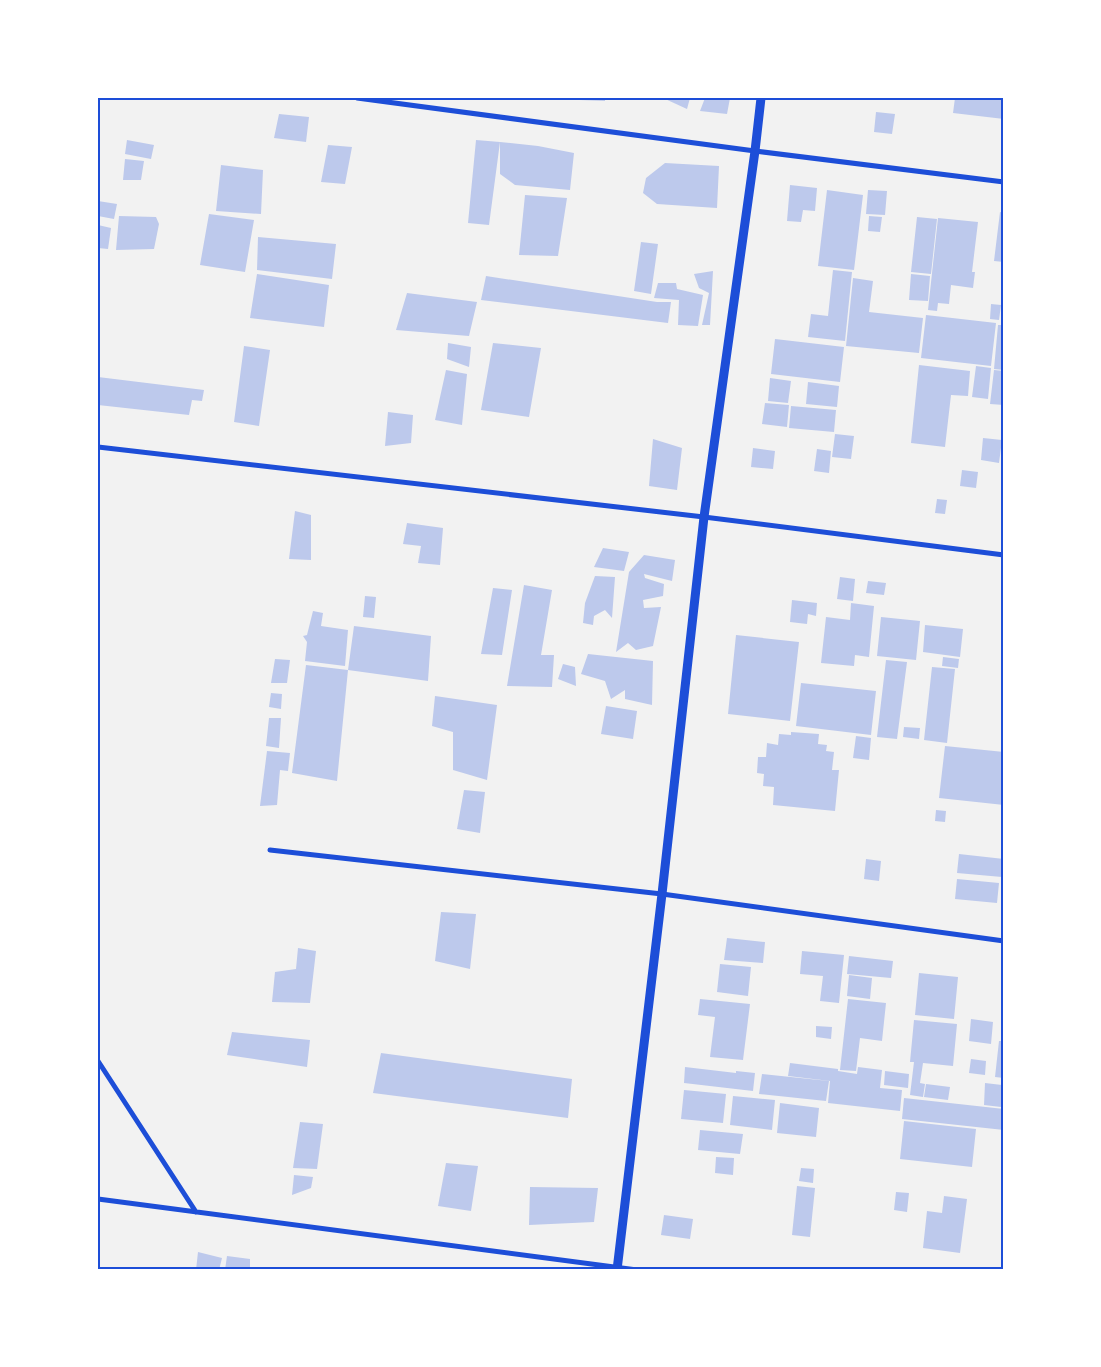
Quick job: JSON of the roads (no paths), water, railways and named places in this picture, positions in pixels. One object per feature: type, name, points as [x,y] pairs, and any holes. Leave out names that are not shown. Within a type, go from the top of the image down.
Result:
[{"type":"street","points":[[357,98],[1004,182]]},
{"type":"street","points":[[617,1268],[662,894],[704,517],[761,98]]},
{"type":"street","points":[[98,447],[704,517],[1004,555]]},
{"type":"street","points":[[270,850],[662,894],[1004,941]]},
{"type":"street","points":[[98,1061],[196,1212]]},
{"type":"street","points":[[98,1199],[637,1270]]}]
